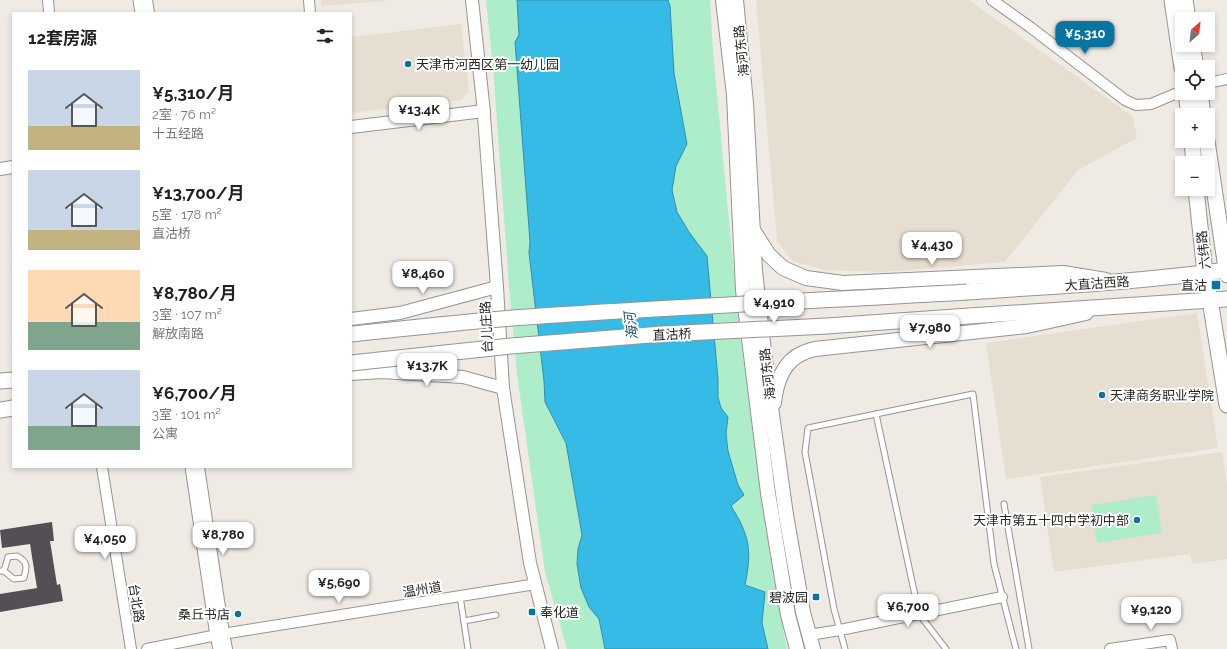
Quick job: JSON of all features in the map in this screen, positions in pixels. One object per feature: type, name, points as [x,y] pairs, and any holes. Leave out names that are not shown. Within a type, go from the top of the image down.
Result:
[{"type":"main road","points":[[146,0],[147,12]]},
{"type":"main road","name":"海河东路","points":[[723,0],[734,95],[743,290],[768,493],[788,615],[797,649]]},
{"type":"main road","name":"海河东路","points":[[736,0],[746,103],[755,271],[772,418],[786,515],[803,612],[813,649]]},
{"type":"main road","points":[[1172,0],[1181,60]]},
{"type":"main road","points":[[1185,0],[1187,12]]},
{"type":"main road","name":"六纬路","points":[[1208,148],[1227,275]]},
{"type":"main road","name":"六纬路","points":[[1197,196],[1205,273],[1227,405]]},
{"type":"main road","points":[[753,229],[769,255],[783,268],[806,278],[843,283],[1063,273],[1118,282]]},
{"type":"main road","name":"大直沽西路","points":[[967,292],[1118,282],[1227,270]]},
{"type":"main road","name":"直沽桥","points":[[352,334],[517,317],[653,308],[967,292]]},
{"type":"main road","name":"大直沽西路","points":[[969,316],[1227,299]]},
{"type":"main road","points":[[772,418],[775,391],[784,370],[792,360],[801,353],[815,349],[1027,326],[1109,306]]},
{"type":"main road","name":"直沽桥","points":[[352,363],[511,346],[663,334],[827,326],[969,316]]},
{"type":"main road","points":[[0,382],[12,380]]},
{"type":"main road","points":[[0,410],[12,408]]},
{"type":"main road","points":[[197,468],[217,635],[225,649]]},
{"type":"street","points":[[48,0],[49,12]]},
{"type":"street","points":[[309,0],[310,12]]},
{"type":"street","name":"台儿庄路","points":[[472,0],[484,111],[503,388],[530,563],[552,649]]},
{"type":"street","points":[[992,0],[1030,27],[1125,100],[1136,105],[1151,104],[1175,94]]},
{"type":"street","points":[[1215,82],[1227,79]]},
{"type":"street","points":[[352,127],[484,111]]},
{"type":"street","points":[[0,169],[12,168]]},
{"type":"street","points":[[352,319],[400,313],[497,287]]},
{"type":"street","points":[[352,374],[381,372],[463,377],[503,388]]},
{"type":"street","name":"台北路","points":[[102,468],[131,649]]},
{"type":"street","name":"温州道","points":[[147,649],[217,635],[536,584]]},
{"type":"street","points":[[809,635],[1002,598]]},
{"type":"street","points":[[1110,649],[1170,640],[1172,649]]},
{"type":"lane","points":[[136,0],[138,12]]},
{"type":"lane","points":[[846,649],[834,609],[804,452],[808,428],[973,394],[994,564],[1016,649]]},
{"type":"lane","points":[[876,414],[919,614],[946,649]]},
{"type":"lane","points":[[188,468],[217,635],[216,649]]},
{"type":"lane","points":[[1004,504],[1029,649]]},
{"type":"lane","points":[[17,556],[24,560],[27,567],[24,578],[14,580],[2,571],[8,557],[17,556]]},
{"type":"lane","points":[[460,596],[468,649]]},
{"type":"lane","points":[[464,621],[496,615]]},
{"type":"shaded area","points":[[321,0],[386,0],[386,1],[321,6]]},
{"type":"shaded area","points":[[756,0],[969,0],[1133,117],[1137,138],[1078,170],[1005,262],[884,272],[825,270],[792,261],[777,241]]},
{"type":"shaded area","name":"天津市河西区第一幼儿园","points":[[461,24],[469,91],[461,100],[352,113],[352,37]]},
{"type":"shaded area","name":"天津商务职业学院","points":[[1197,313],[1218,448],[1006,479],[986,343]]},
{"type":"shaded area","name":"天津市第五十四中学初中部","points":[[1222,452],[1227,486],[1227,559],[1192,564],[1190,554],[1054,572],[1040,477]]},
{"type":"green space","points":[[486,0],[710,0],[713,52],[739,325],[764,515],[787,649],[567,649],[545,572],[517,374],[493,67]]},
{"type":"green space","points":[[1156,495],[1162,533],[1097,543],[1091,505]]},
{"type":"water","name":"海河","points":[[517,0],[668,0],[670,6],[674,73],[687,144],[676,166],[672,190],[677,212],[689,232],[707,256],[718,379],[718,397],[721,408],[728,417],[726,434],[728,451],[738,485],[744,495],[731,506],[742,526],[748,544],[749,553],[745,585],[765,592],[762,623],[768,649],[605,649],[599,619],[589,607],[581,588],[577,564],[578,549],[582,535],[566,443],[545,402],[544,381],[529,253],[530,242],[515,42],[519,35]]},
{"type":"building","points":[[52,522],[54,541],[50,541],[57,585],[60,584],[63,601],[0,612],[0,594],[37,588],[30,544],[2,548],[0,530]]},
{"type":"place","name":"天津市河西区第一幼儿园","points":[[408,64]]},
{"type":"place","name":"直沽","points":[[1216,285]]},
{"type":"place","name":"天津商务职业学院","points":[[1102,395]]},
{"type":"place","name":"天津市第五十四中学初中部","points":[[1137,520]]},
{"type":"place","name":"碧波园","points":[[816,597]]},
{"type":"place","name":"奉化道","points":[[532,612]]},
{"type":"place","name":"桑丘书店","points":[[238,614]]}]
